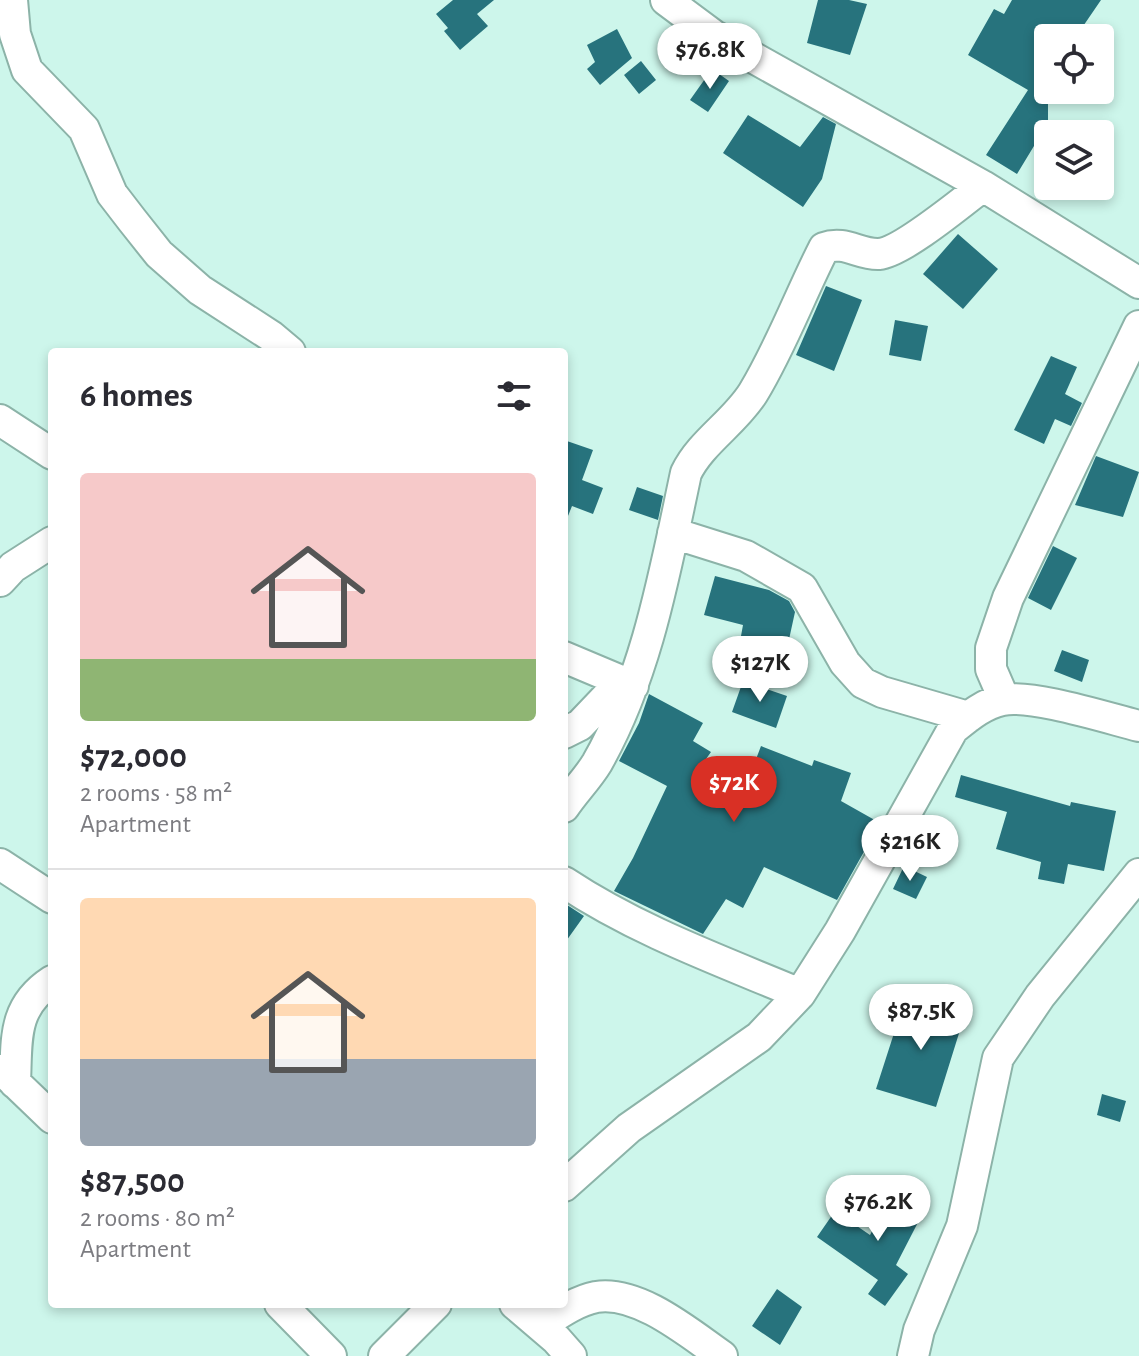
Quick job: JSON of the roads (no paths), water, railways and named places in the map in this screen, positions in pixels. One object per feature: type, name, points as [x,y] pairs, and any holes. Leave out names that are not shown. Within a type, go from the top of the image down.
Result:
[{"type":"street","points":[[12,0],[15,34],[27,70],[84,129],[112,194],[132,220],[159,254],[200,290],[285,348]]},
{"type":"street","points":[[666,0],[713,35],[799,86],[983,186],[1139,283]]},
{"type":"street","points":[[568,802],[595,766],[627,684],[673,533],[686,473],[694,457],[732,422],[753,392],[824,248],[842,245],[872,254],[895,250],[983,186]]},
{"type":"street","points":[[1004,699],[991,669],[991,648],[1008,598],[1139,326]]},
{"type":"street","points":[[0,420],[48,451]]},
{"type":"street","points":[[673,533],[746,556],[802,588],[845,663],[863,683],[882,692],[968,717]]},
{"type":"street","points":[[0,581],[13,567],[48,545]]},
{"type":"street","points":[[568,659],[627,684]]},
{"type":"street","points":[[568,731],[580,725],[627,684]]},
{"type":"street","points":[[568,1182],[629,1128],[759,1037],[800,994],[840,931],[953,729],[968,717],[980,708],[1004,699],[1029,701],[1139,726]]},
{"type":"street","points":[[0,864],[48,895]]},
{"type":"street","points":[[913,1356],[919,1330],[962,1226],[998,1058],[1040,996],[1139,874]]},
{"type":"street","points":[[568,885],[610,912],[661,937],[800,994]]},
{"type":"street","points":[[48,984],[38,990],[19,1015],[8,1076],[48,1114]]},
{"type":"street","points":[[568,1308],[593,1298],[609,1296],[643,1306],[722,1356]]},
{"type":"street","points":[[284,1308],[331,1356]]},
{"type":"street","points":[[384,1356],[432,1308]]},
{"type":"street","points":[[520,1308],[571,1356]]},
{"type":"street","points":[[541,1325],[567,1308]]}]
